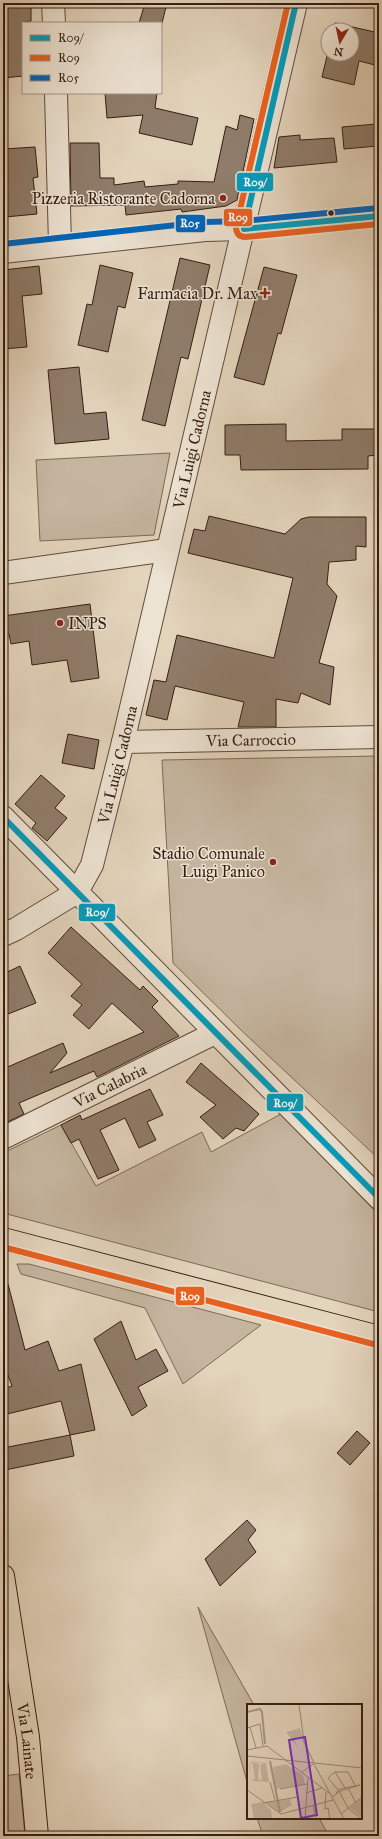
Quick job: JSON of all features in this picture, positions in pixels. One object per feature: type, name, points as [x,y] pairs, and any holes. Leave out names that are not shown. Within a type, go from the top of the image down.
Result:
[{"type":"main road","points":[[3,1239],[379,1337]]},
{"type":"main road","points":[[3,1256],[19,1250],[50,1252]]},
{"type":"main road","name":"Via Lainate","points":[[3,1576],[28,1737],[37,1836]]},
{"type":"street","points":[[53,3],[54,22]]},
{"type":"street","name":"Via Luigi Cadorna","points":[[77,892],[92,865],[123,742],[296,3]]},
{"type":"street","points":[[56,94],[60,246]]},
{"type":"street","points":[[3,252],[205,230],[244,229],[379,216]]},
{"type":"street","points":[[3,573],[167,550]]},
{"type":"street","name":"Via Carroccio","points":[[123,742],[379,737]]},
{"type":"street","points":[[3,817],[379,1198]]},
{"type":"street","points":[[3,935],[16,929],[77,892]]},
{"type":"street","name":"Via Calabria","points":[[3,1138],[216,1033]]},
{"type":"shaded area","points":[[170,453],[154,535],[40,541],[36,460]]},
{"type":"shaded area","name":"Stadio Comunale Luigi Panico","points":[[379,756],[379,1159],[243,1032],[173,963],[162,760]]},
{"type":"shaded area","points":[[281,1114],[379,1215],[379,1312],[3,1213],[3,1153],[61,1125],[96,1186],[202,1132],[211,1152]]},
{"type":"shaded area","points":[[17,1264],[29,1264],[261,1325],[183,1384],[145,1308],[21,1274]]},
{"type":"shaded area","points":[[198,1607],[253,1704],[247,1704],[247,1781]]},
{"type":"shaded area","points":[[19,1774],[25,1836],[3,1836],[3,1776]]},
{"type":"shaded area","points":[[257,1819],[320,1819],[329,1836],[263,1836]]},
{"type":"building","points":[[3,3],[23,3],[23,6],[31,6],[31,21],[22,22],[22,76],[3,78]]},
{"type":"building","points":[[145,3],[167,3],[162,23],[139,22]]},
{"type":"building","points":[[360,29],[379,33],[379,66],[360,61]]},
{"type":"building","points":[[326,62],[359,62],[354,85],[322,77]]},
{"type":"building","points":[[105,94],[157,94],[155,108],[198,118],[192,145],[139,133],[143,115],[107,118]]},
{"type":"building","points":[[240,115],[254,119],[237,200],[226,206],[182,212],[181,209],[126,215],[125,205],[71,206],[70,143],[99,143],[100,178],[114,178],[114,185],[144,181],[145,187],[178,184],[178,181],[214,182],[226,126],[237,130]]},
{"type":"building","points":[[376,124],[378,146],[344,149],[342,127]]},
{"type":"building","points":[[300,135],[300,140],[334,138],[337,162],[274,168],[279,137]]},
{"type":"building","points":[[35,147],[38,177],[33,178],[37,214],[5,217],[3,186],[7,185],[4,149]]},
{"type":"building","points":[[180,258],[210,265],[188,359],[181,357],[165,426],[142,420]]},
{"type":"building","points":[[100,265],[133,273],[125,308],[118,306],[108,352],[78,345],[87,304],[92,305]]},
{"type":"building","points":[[39,266],[42,294],[22,296],[27,347],[3,349],[3,270]]},
{"type":"building","points":[[264,267],[297,275],[281,334],[278,333],[264,385],[234,377]]},
{"type":"building","points":[[79,367],[84,414],[106,412],[109,439],[55,444],[48,370]]},
{"type":"building","points":[[286,424],[286,441],[342,440],[342,429],[376,429],[377,455],[368,456],[368,469],[241,470],[240,455],[225,455],[225,425]]},
{"type":"building","points":[[209,516],[285,534],[301,519],[309,517],[366,517],[366,547],[356,546],[356,560],[329,562],[327,584],[337,596],[319,663],[334,667],[330,705],[301,693],[298,703],[276,699],[276,727],[238,727],[244,702],[175,686],[167,720],[146,715],[154,680],[166,682],[177,635],[274,658],[293,578],[188,553],[194,529],[205,531]]},
{"type":"building","points":[[90,604],[99,678],[71,682],[67,660],[32,665],[29,641],[11,644],[9,634],[3,635],[3,616]]},
{"type":"building","points":[[68,734],[99,740],[94,769],[62,763]]},
{"type":"building","points":[[41,775],[65,796],[55,808],[67,818],[47,841],[32,828],[36,823],[15,804]]},
{"type":"building","points":[[71,927],[140,990],[143,986],[158,1001],[152,1007],[179,1036],[97,1077],[94,1071],[19,1103],[24,1114],[3,1124],[3,1069],[63,1043],[67,1053],[50,1073],[144,1032],[112,1003],[89,1029],[73,1015],[82,1005],[71,996],[82,984],[48,953]]},
{"type":"building","points":[[20,966],[36,1003],[3,1016],[3,974]]},
{"type":"building","points":[[201,1063],[259,1114],[244,1131],[236,1128],[223,1139],[200,1117],[216,1105],[186,1082]]},
{"type":"building","points":[[150,1089],[163,1115],[147,1122],[156,1140],[139,1148],[125,1118],[100,1130],[119,1170],[98,1179],[79,1139],[71,1143],[61,1125],[80,1115],[82,1120]]},
{"type":"building","points":[[3,1284],[8,1284],[25,1350],[48,1341],[59,1371],[81,1364],[95,1430],[70,1435],[61,1401],[3,1415],[3,1389],[12,1386],[3,1362]]},
{"type":"building","points":[[121,1321],[136,1360],[156,1349],[168,1371],[138,1387],[147,1406],[132,1416],[94,1339]]},
{"type":"building","points":[[357,1431],[370,1443],[350,1465],[337,1453]]},
{"type":"building","points":[[70,1435],[74,1456],[5,1470],[3,1448]]},
{"type":"building","points":[[247,1520],[256,1530],[248,1540],[256,1552],[220,1586],[205,1559]]},
{"type":"transit line","name":"R09","points":[[288,3],[236,227],[238,234],[245,237],[379,224]]},
{"type":"transit line","name":"R09/","points":[[296,3],[244,229],[379,216]]},
{"type":"transit line","name":"R05","points":[[3,244],[204,222],[244,221],[378,208]]},
{"type":"transit line","name":"R09/","points":[[3,817],[379,1198]]},
{"type":"transit line","name":"R09","points":[[3,1247],[377,1345]]},
{"type":"place","name":"Pizzeria Ristorante Cadorna","points":[[223,198]]},
{"type":"place","name":"Farmacia Dr. Max","points":[[265,293]]},
{"type":"place","name":"INPS","points":[[60,623]]},
{"type":"place","name":"Stadio Comunale Luigi Panico","points":[[273,862]]}]
